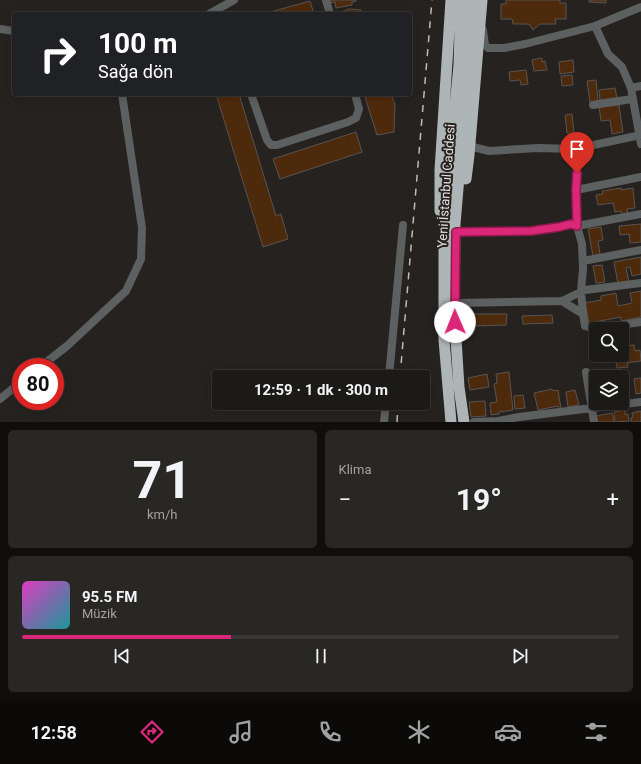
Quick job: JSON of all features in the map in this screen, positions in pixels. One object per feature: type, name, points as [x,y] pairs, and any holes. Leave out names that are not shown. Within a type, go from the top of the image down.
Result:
[{"type":"highway","points":[[444,250],[441,225],[440,170],[451,0]]},
{"type":"highway","points":[[451,422],[444,340],[444,250],[448,179],[458,124],[458,64],[461,0]]},
{"type":"highway","name":"Yeni İstanbul Caddesi","points":[[464,422],[459,387],[455,303],[455,224],[458,124],[472,0]]},
{"type":"highway","points":[[456,232],[459,226],[483,48],[482,0]]},
{"type":"street","points":[[213,12],[234,0]]},
{"type":"street","points":[[326,0],[329,12]]},
{"type":"street","points":[[486,0],[483,35],[485,45],[483,48],[504,48],[525,44],[595,26],[641,7]]},
{"type":"street","points":[[595,26],[608,54],[622,67],[630,88],[641,144]]},
{"type":"street","points":[[0,29],[12,31]]},
{"type":"street","points":[[630,88],[641,86]]},
{"type":"street","points":[[52,358],[67,346],[126,291],[141,259],[142,228],[122,96]]},
{"type":"street","points":[[252,96],[267,140],[271,145],[277,145],[356,118],[359,109],[356,96]]},
{"type":"street","points":[[593,105],[632,98]]},
{"type":"street","points":[[469,146],[489,151],[538,148],[575,149],[640,135]]},
{"type":"street","points":[[575,149],[577,173],[577,226],[582,244],[584,269],[581,291],[582,314],[585,326],[595,329],[641,322]]},
{"type":"street","points":[[576,190],[641,177]]},
{"type":"street","points":[[456,232],[531,231],[571,224],[577,226],[641,214]]},
{"type":"street","points":[[390,370],[402,225]]},
{"type":"street","points":[[583,261],[641,250]]},
{"type":"street","points":[[455,303],[562,301],[581,291],[641,283]]},
{"type":"street","points":[[562,301],[582,314]]},
{"type":"street","points":[[586,372],[589,394]]},
{"type":"street","points":[[0,399],[12,389]]},
{"type":"street","points":[[629,404],[641,402]]},
{"type":"street","points":[[474,422],[498,421],[519,417],[589,409]]},
{"type":"street","points":[[384,422],[385,410]]},
{"type":"street","points":[[591,410],[594,422]]},
{"type":"building","points":[[329,0],[356,1],[352,2],[352,5],[336,8],[335,2],[330,3]]},
{"type":"building","points":[[506,0],[560,0],[560,3],[566,3],[566,19],[555,19],[556,24],[540,24],[533,30],[529,24],[513,24],[512,19],[501,19],[501,4],[506,4]]},
{"type":"building","points":[[589,0],[606,0],[606,3],[589,2]]},
{"type":"building","points":[[310,1],[313,12],[270,12]]},
{"type":"building","points":[[349,9],[361,10],[362,12],[342,12]]},
{"type":"building","points":[[542,58],[542,62],[545,61],[547,70],[534,71],[532,60]]},
{"type":"building","points":[[573,60],[574,72],[560,74],[559,62]]},
{"type":"building","points":[[526,70],[528,84],[521,85],[520,80],[510,81],[509,72]]},
{"type":"building","points":[[572,75],[573,85],[562,86],[561,76]]},
{"type":"building","points":[[596,80],[598,101],[590,102],[587,81]]},
{"type":"building","points":[[615,88],[617,98],[600,100],[599,90]]},
{"type":"building","points":[[217,96],[240,96],[276,216],[281,214],[288,239],[263,247]]},
{"type":"building","points":[[365,96],[392,96],[395,104],[394,132],[377,135]]},
{"type":"building","points":[[619,105],[623,132],[612,134],[610,120],[601,121],[599,107]]},
{"type":"building","points":[[572,114],[574,133],[567,133],[565,115]]},
{"type":"building","points":[[356,132],[362,152],[280,179],[273,159]]},
{"type":"building","points":[[621,188],[621,190],[633,188],[635,208],[627,209],[628,214],[622,215],[621,211],[615,212],[613,203],[598,205],[596,195],[603,194],[602,191]]},
{"type":"building","points":[[641,224],[641,242],[630,243],[629,234],[620,235],[619,226]]},
{"type":"building","points":[[601,227],[603,240],[598,241],[600,254],[593,256],[588,229]]},
{"type":"building","points":[[641,257],[641,274],[632,276],[630,267],[626,268],[629,282],[618,284],[614,262]]},
{"type":"building","points":[[602,265],[605,282],[596,283],[593,266]]},
{"type":"building","points":[[641,291],[641,317],[621,321],[621,317],[589,323],[585,303],[601,300],[601,296],[616,293],[618,306],[632,303],[630,293]]},
{"type":"building","points":[[472,314],[507,314],[506,325],[473,326]]},
{"type":"building","points":[[552,315],[553,323],[523,324],[522,316]]},
{"type":"building","points":[[634,345],[635,351],[640,350],[641,361],[627,363],[628,367],[617,368],[616,362],[629,362],[629,346]]},
{"type":"building","points":[[509,372],[513,410],[491,415],[490,403],[497,402],[494,384],[497,383],[496,374]]},
{"type":"building","points":[[487,374],[489,387],[470,390],[468,378]]},
{"type":"building","points":[[641,378],[641,393],[636,394],[634,379]]},
{"type":"building","points":[[552,389],[553,391],[558,390],[561,409],[559,409],[558,406],[538,410],[534,393]]},
{"type":"building","points":[[575,390],[579,405],[568,407],[566,392]]},
{"type":"building","points":[[523,395],[525,408],[515,409],[514,396]]},
{"type":"building","points":[[485,401],[486,416],[471,417],[469,402]]},
{"type":"building","points":[[625,410],[625,415],[628,414],[629,421],[615,422],[614,412]]},
{"type":"building","points":[[641,411],[641,422],[631,422],[631,418],[633,417],[632,413]]},
{"type":"building","points":[[612,413],[614,422],[597,422],[596,416]]},
{"type":"railway","points":[[401,370],[432,0]]},
{"type":"railway","points":[[397,422],[398,410]]},
{"type":"route","points":[[455,322],[456,232],[487,233],[531,231],[571,224],[577,226],[577,173]]}]
